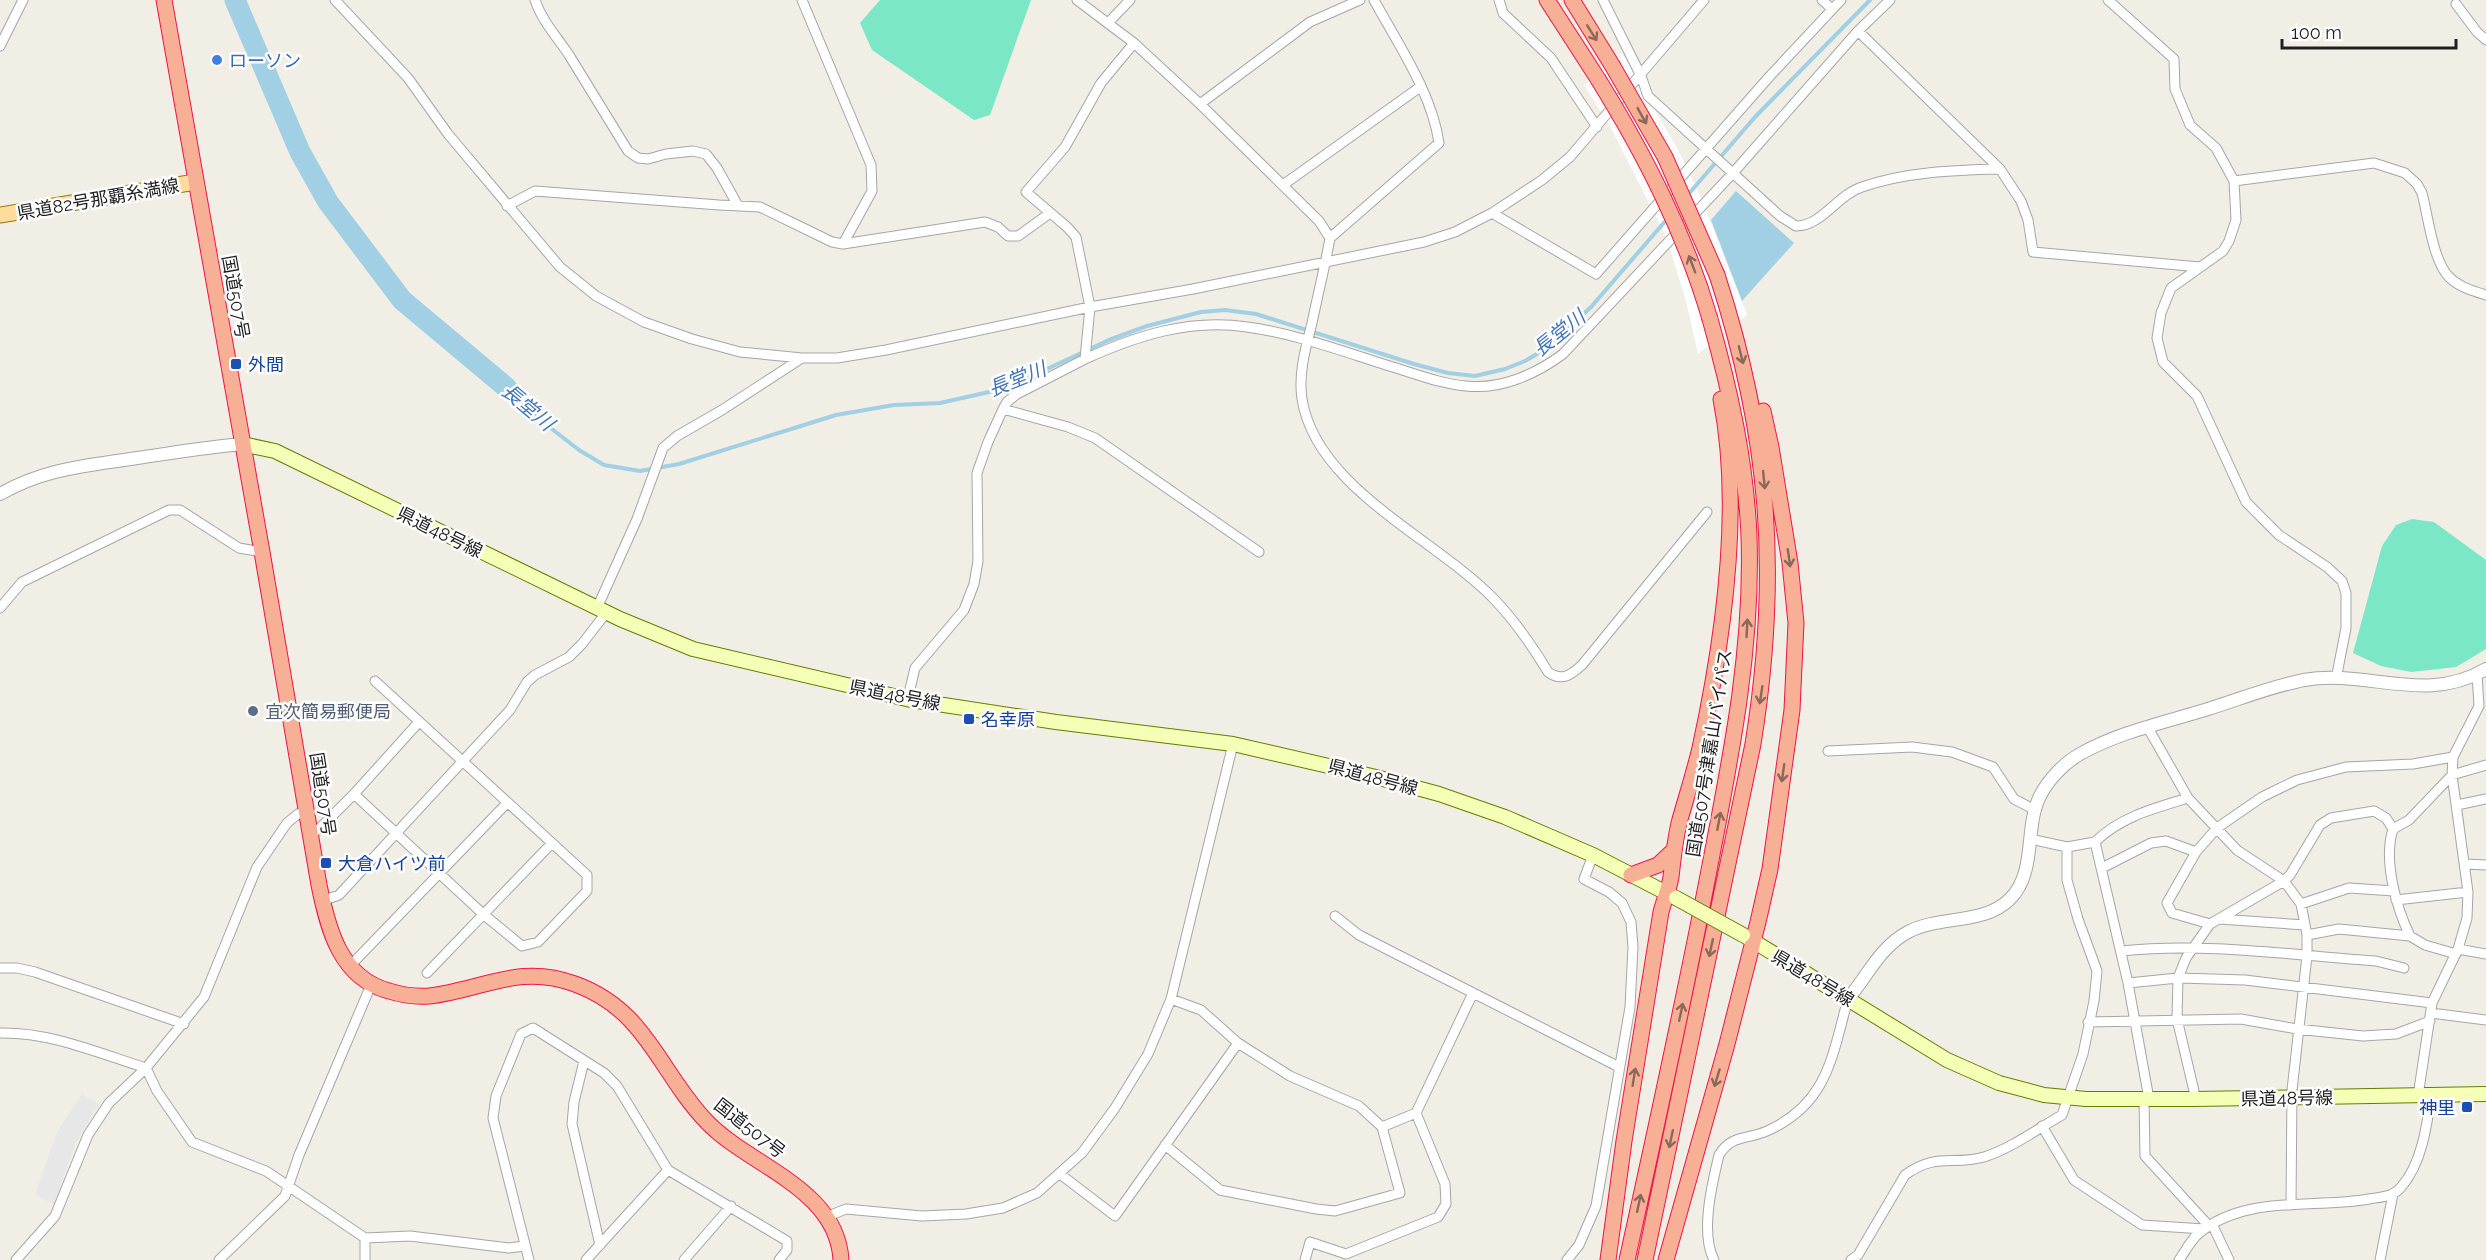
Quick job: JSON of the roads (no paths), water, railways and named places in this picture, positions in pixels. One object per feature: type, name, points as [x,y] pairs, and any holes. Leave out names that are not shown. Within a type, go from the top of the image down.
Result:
[{"type":"highway","name":"国道507号","points":[[164,0],[310,835],[322,901],[336,946],[350,966],[371,985],[400,994],[429,996],[507,977],[526,976],[561,979],[590,989],[616,1005],[638,1026],[679,1088],[709,1124],[795,1185],[826,1217],[839,1245],[841,1260]]},
{"type":"highway","points":[[1547,0],[1632,134],[1669,207],[1700,282],[1710,319],[1728,465],[1729,514],[1723,611],[1712,690],[1673,851],[1671,896],[1660,912],[1608,1260]]},
{"type":"highway","name":"国道507号津嘉山バイパス","points":[[1572,0],[1665,157],[1688,204],[1717,275],[1735,330],[1748,381],[1759,440],[1766,500],[1768,580],[1764,673],[1750,755],[1646,1260]]},
{"type":"highway","name":"国道507号津嘉山バイパス","points":[[1627,1260],[1687,986],[1743,685],[1749,587],[1745,485],[1732,406],[1713,343]]},
{"type":"highway","points":[[1666,1260],[1699,1148],[1748,938],[1770,869],[1792,710],[1796,623],[1790,564],[1772,447],[1759,394],[1748,381]]},
{"type":"highway","points":[[1631,875],[1658,865],[1673,851]]},
{"type":"main road","name":"県道82号那覇糸満線","points":[[0,215],[195,182]]},
{"type":"main road","name":"県道48号線","points":[[242,444],[275,451],[601,610],[693,649],[911,700],[1056,722],[1233,744],[1312,761],[1439,794],[1505,817],[1593,855],[1671,896],[1748,938],[1947,1060],[2019,1090],[2068,1098],[2146,1099],[2486,1095]]},
{"type":"street","points":[[0,46],[23,0]]},
{"type":"street","points":[[335,0],[408,78],[448,134],[560,267],[596,296],[644,322],[692,339],[740,352],[802,358],[837,358],[886,350],[1090,307],[1424,242],[1455,232],[1492,213],[1542,180],[1570,157],[1704,0]]},
{"type":"street","points":[[535,0],[553,34],[568,54],[628,151],[638,158],[648,159],[693,151],[706,154],[717,168],[737,204]]},
{"type":"street","points":[[802,0],[871,165],[872,191],[843,244]]},
{"type":"street","points":[[1077,0],[1134,43],[1200,104],[1320,221],[1330,238]]},
{"type":"street","points":[[1108,23],[1130,0]]},
{"type":"street","points":[[1200,104],[1310,22],[1360,0]]},
{"type":"street","points":[[1374,0],[1420,87],[1437,127],[1439,143],[1330,238],[1302,367],[1302,398],[1312,433],[1328,458],[1350,483],[1494,599],[1548,672],[1555,676],[1572,675],[1582,665],[1707,512]]},
{"type":"street","points":[[1499,0],[1503,13],[1551,58],[1597,127]]},
{"type":"street","points":[[1603,0],[1641,76],[1648,96],[1780,216],[1796,226],[1811,224],[1847,193],[1886,180],[1948,170],[2000,169]]},
{"type":"street","points":[[1822,0],[1832,9]]},
{"type":"street","points":[[1492,213],[1596,274],[1840,0]]},
{"type":"street","points":[[911,700],[910,689],[915,668],[964,610],[974,584],[978,561],[977,473],[1003,408],[1017,394],[1127,340],[1181,327],[1245,326],[1308,340],[1438,381],[1467,387],[1508,382],[1527,376],[1547,366],[1563,354],[1733,173],[1858,31],[1890,0]]},
{"type":"street","points":[[2108,0],[2174,59],[2175,89],[2190,125],[2216,148],[2234,181],[2236,219],[2229,241],[2223,251],[2172,288],[2161,314],[2157,338],[2163,362],[2197,396],[2246,502],[2278,535],[2327,567],[2342,581],[2346,593],[2346,628],[2336,679]]},
{"type":"street","points":[[2456,4],[2486,40]]},
{"type":"street","points":[[1858,31],[2000,169],[2021,201],[2028,220],[2033,252],[2200,267]]},
{"type":"street","points":[[1085,359],[1090,307],[1076,237],[1026,192],[1065,147],[1101,83],[1134,43]]},
{"type":"street","points":[[1282,186],[1420,87]]},
{"type":"street","points":[[2234,181],[2374,163],[2405,173],[2417,184],[2422,193],[2437,257],[2448,276],[2463,287],[2486,295]]},
{"type":"street","points":[[507,206],[536,191],[737,204],[760,207],[832,242],[843,244],[985,222],[998,227],[1008,236],[1018,236],[1050,213]]},
{"type":"street","points":[[322,901],[339,895],[510,710],[527,682],[569,657],[582,644],[601,610],[663,448],[677,436],[802,358]]},
{"type":"street","points":[[1003,408],[1068,427],[1095,438],[1259,552]]},
{"type":"street","points":[[0,494],[25,480],[60,470],[242,444]]},
{"type":"street","points":[[0,608],[22,582],[169,510],[180,510],[239,548],[262,552]]},
{"type":"street","points":[[1714,1260],[1706,1235],[1719,1155],[1726,1145],[1735,1139],[1752,1137],[1768,1131],[1799,1111],[1814,1095],[1824,1079],[1833,1056],[1848,999],[1879,955],[1894,941],[1908,932],[1939,920],[1985,914],[2010,899],[2021,884],[2035,810],[2043,789],[2077,755],[2098,745],[2148,728],[2305,680],[2336,679],[2425,687],[2452,684],[2481,672],[2482,705],[2453,757],[2452,775],[2468,892],[2467,918],[2457,952],[2431,1012],[2422,1142],[2415,1164],[2402,1186],[2393,1194],[2346,1203],[2254,1208],[2227,1216],[2196,1236],[2179,1260]]},
{"type":"street","points":[[354,794],[483,914],[522,946],[538,942],[587,891],[587,875],[375,681]]},
{"type":"street","points":[[310,835],[354,794],[419,722]]},
{"type":"street","points":[[2148,728],[2188,798],[2237,850],[2284,881],[2301,904],[2306,930],[2307,956],[2297,1029],[2292,1099],[2291,1205]]},
{"type":"street","points":[[826,1217],[846,1209],[922,1216],[966,1214],[1003,1208],[1037,1192],[1082,1153],[1115,1108],[1148,1054],[1171,999],[1233,744]]},
{"type":"street","points":[[1828,751],[1912,747],[1952,752],[1993,767],[2014,799],[2035,810]]},
{"type":"street","points":[[2210,924],[2172,913],[2167,903],[2196,852],[2217,828],[2262,797],[2297,780],[2346,767],[2413,764],[2453,757]]},
{"type":"street","points":[[2410,936],[2399,913],[2395,895],[2389,841],[2393,829],[2409,820],[2452,775],[2486,765]]},
{"type":"street","points":[[2030,839],[2067,847],[2095,842],[2107,830],[2147,810],[2188,798]]},
{"type":"street","points":[[2457,805],[2486,799]]},
{"type":"street","points":[[350,966],[507,803]]},
{"type":"street","points":[[16,1260],[58,1210],[88,1135],[110,1103],[146,1068],[204,997],[257,867],[287,823],[306,811]]},
{"type":"street","points":[[2194,1099],[2177,1019],[2178,978],[2193,947],[2210,924],[2284,881],[2290,875],[2320,825],[2331,818],[2374,811],[2386,818],[2393,829]]},
{"type":"street","points":[[2102,868],[2151,843],[2166,841],[2196,852]]},
{"type":"street","points":[[2095,842],[2135,1021],[2146,1099],[2145,1156],[2209,1226],[2229,1260]]},
{"type":"street","points":[[427,973],[552,843]]},
{"type":"street","points":[[1851,1260],[1858,1255],[1905,1175],[1915,1168],[1929,1162],[1946,1159],[1967,1161],[1986,1156],[2062,1115],[2083,1054],[2094,1001],[2097,971],[2067,880],[2067,847]]},
{"type":"street","points":[[1567,1260],[1579,1245],[1596,1206],[1630,1007],[1633,947],[1631,922],[1622,903],[1609,892],[1584,879],[1593,855]]},
{"type":"street","points":[[2465,864],[2486,865]]},
{"type":"street","points":[[2301,904],[2349,888],[2395,895],[2468,892]]},
{"type":"street","points":[[1335,916],[1359,935],[1619,1067]]},
{"type":"street","points":[[2219,919],[2306,930],[2339,929],[2410,936],[2425,945],[2457,952],[2486,954]]},
{"type":"street","points":[[2121,951],[2193,947],[2376,961],[2404,968]]},
{"type":"street","points":[[0,968],[17,968],[35,972],[184,1024]]},
{"type":"street","points":[[2128,983],[2178,978],[2245,980],[2486,1020]]},
{"type":"street","points":[[219,1260],[285,1196],[298,1155],[371,985]]},
{"type":"street","points":[[1382,1127],[1416,1113],[1473,993]]},
{"type":"street","points":[[1165,1145],[1220,1190],[1335,1211],[1400,1193],[1382,1127],[1359,1106],[1290,1076],[1238,1043],[1201,1010],[1171,999]]},
{"type":"street","points":[[2088,1022],[2241,1019],[2297,1029],[2363,1036],[2396,1034],[2431,1012]]},
{"type":"street","points":[[529,1260],[493,1118],[496,1096],[521,1034],[533,1028],[604,1073],[617,1086],[668,1170],[787,1241],[787,1250],[779,1260]]},
{"type":"street","points":[[0,1033],[17,1032],[51,1037],[146,1068],[157,1091],[192,1142],[266,1172],[365,1238],[410,1236],[509,1248],[524,1246]]},
{"type":"street","points":[[1060,1174],[1115,1216],[1238,1043]]},
{"type":"street","points":[[584,1060],[574,1102],[572,1124],[600,1245]]},
{"type":"street","points":[[1305,1260],[1310,1242],[1346,1254],[1438,1217],[1446,1204],[1445,1184],[1416,1113]]},
{"type":"street","points":[[2042,1126],[2074,1180],[2142,1225],[2209,1226]]},
{"type":"street","points":[[586,1260],[668,1170]]},
{"type":"street","points":[[2380,1260],[2393,1194]]},
{"type":"street","points":[[684,1260],[731,1206]]},
{"type":"street","points":[[365,1238],[365,1260]]},
{"type":"water","points":[[1736,191],[1794,243],[1742,301],[1711,220]]},
{"type":"waterway","name":"長堂川","points":[[235,0],[300,152],[328,202],[402,300],[507,388]]},
{"type":"waterway","name":"長堂川","points":[[1686,197],[1755,117],[1870,0]]},
{"type":"waterway","name":"長堂川","points":[[507,388],[539,419],[579,450],[604,465],[640,471],[679,464],[836,415],[894,405],[940,403],[989,392],[1017,383],[1109,340],[1147,326],[1201,312],[1225,310],[1256,314],[1414,364],[1448,373],[1475,376],[1505,369],[1547,348],[1591,307],[1668,218]]},
{"type":"place","name":"ローソン","points":[[217,60]]},
{"type":"place","name":"外間","points":[[236,364]]},
{"type":"place","name":"宜次簡易郵便局","points":[[253,711]]},
{"type":"place","name":"名幸原","points":[[969,719]]},
{"type":"place","name":"大倉ハイツ前","points":[[326,863]]},
{"type":"place","name":"神里","points":[[2467,1107]]}]
